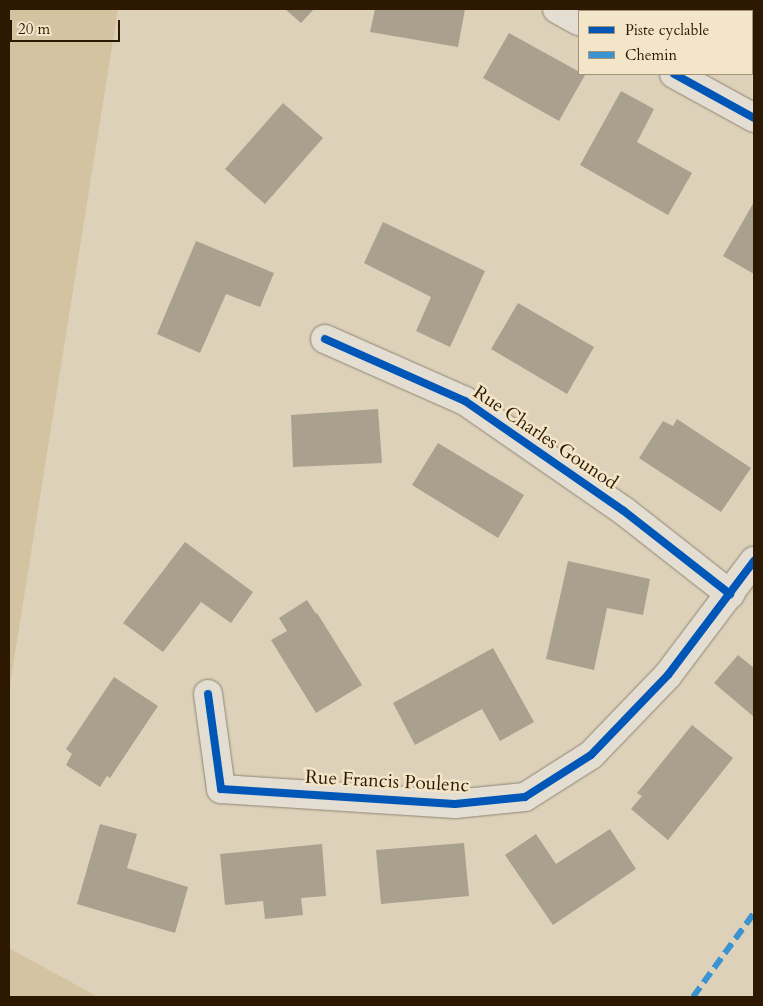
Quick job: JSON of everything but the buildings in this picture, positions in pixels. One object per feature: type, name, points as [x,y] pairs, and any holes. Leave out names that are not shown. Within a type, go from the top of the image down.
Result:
[{"type":"street","points":[[557,9],[578,20]]},
{"type":"street","points":[[676,75],[754,118]]},
{"type":"street","name":"Rue Charles Gounod","points":[[325,339],[464,401],[624,511],[730,594]]},
{"type":"street","name":"Rue Francis Poulenc","points":[[208,694],[221,788],[455,804],[525,797],[591,754],[668,675],[754,561]]},
{"type":"shaded area","points":[[9,9],[118,9],[9,691]]},
{"type":"shaded area","points":[[9,948],[98,997],[9,997]]},
{"type":"marked path","points":[[693,997],[754,913]]},
{"type":"cycle path","points":[[676,75],[754,118]]},
{"type":"cycle path","points":[[325,339],[465,401],[624,511],[730,594]]},
{"type":"cycle path","points":[[208,694],[221,789],[455,804],[525,797],[591,755],[668,675],[754,561]]}]
